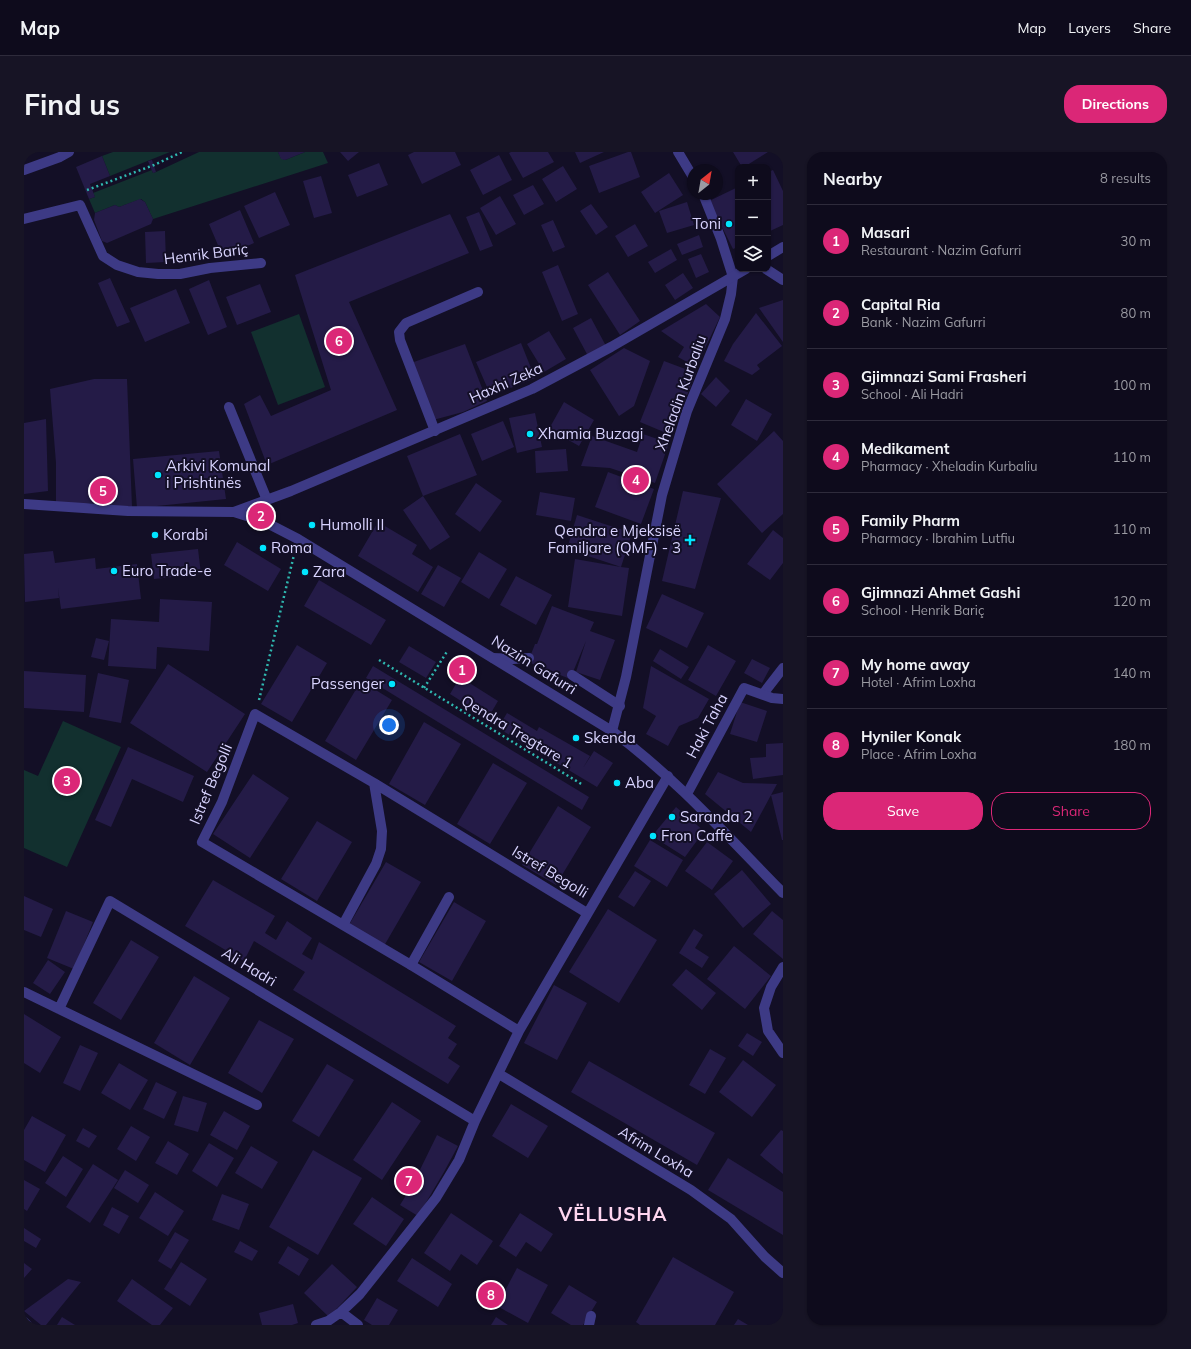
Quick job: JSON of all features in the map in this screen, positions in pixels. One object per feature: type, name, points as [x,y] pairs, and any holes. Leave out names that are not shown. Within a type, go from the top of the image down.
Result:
[{"type":"street","points":[[24,170],[60,157],[69,152]]},
{"type":"street","points":[[678,152],[687,167]]},
{"type":"street","points":[[705,200],[721,239],[733,277]]},
{"type":"street","points":[[24,219],[80,206]]},
{"type":"street","name":"Henrik Bariç","points":[[80,206],[103,256],[117,265],[138,272],[180,274],[210,268],[261,263]]},
{"type":"street","points":[[771,254],[783,247]]},
{"type":"street","name":"Haxhi Zeka","points":[[234,512],[267,500],[532,390],[611,347],[741,272]]},
{"type":"street","points":[[771,272],[783,280]]},
{"type":"street","name":"Xheladin Kurbaliu","points":[[612,732],[620,706],[662,495],[688,411],[724,319],[731,294],[733,277]]},
{"type":"street","points":[[435,431],[400,340],[399,332],[406,323],[478,292]]},
{"type":"street","points":[[229,407],[267,500]]},
{"type":"street","points":[[24,504],[128,511],[234,512]]},
{"type":"street","name":"Nazim Gafurri","points":[[234,512],[265,522],[298,539],[493,658],[633,746],[687,794],[783,893]]},
{"type":"street","points":[[493,658],[529,658]]},
{"type":"street","points":[[763,694],[783,668]]},
{"type":"street","points":[[572,675],[620,706]]},
{"type":"street","name":"Haki Taha","points":[[687,794],[744,688],[772,698],[783,699]]},
{"type":"street","name":"Istref Begolli","points":[[519,1031],[411,965],[202,842],[222,802],[255,714],[374,783],[587,912]]},
{"type":"street","points":[[316,1325],[341,1312],[360,1294],[436,1198],[459,1160],[475,1121],[519,1031],[587,912],[668,776]]},
{"type":"street","points":[[343,925],[376,864],[381,849],[382,831],[374,783]]},
{"type":"street","points":[[411,965],[449,897]]},
{"type":"street","name":"Ali Hadri","points":[[59,1009],[110,901],[475,1121]]},
{"type":"street","points":[[783,967],[771,987],[764,1008],[768,1031],[783,1053]]},
{"type":"street","points":[[24,992],[257,1105]]},
{"type":"street","name":"Afrim Loxha","points":[[499,1074],[691,1190],[731,1219],[765,1257],[783,1273]]},
{"type":"street","points":[[341,1312],[358,1325]]},
{"type":"street","points":[[24,1322],[27,1325]]},
{"type":"path","points":[[80,206],[86,191],[154,165],[182,152]]},
{"type":"path","points":[[255,714],[298,539]]},
{"type":"path","points":[[424,688],[457,636]]},
{"type":"path","name":"Qendra Tregtare 1","points":[[379,660],[583,785]]},
{"type":"green space","points":[[113,152],[170,152],[110,176],[102,156]]},
{"type":"green space","points":[[199,152],[278,152],[281,158],[285,160],[305,152],[323,152],[328,163],[153,219],[145,202],[141,199],[119,207],[115,205],[95,213],[89,199],[95,197],[93,193],[152,170],[153,173],[156,172]]},
{"type":"green space","points":[[299,314],[325,387],[278,405],[251,332]]},
{"type":"green space","points":[[63,721],[121,747],[67,867],[24,848],[24,770],[38,776]]},
{"type":"building","points":[[278,152],[305,152],[285,160],[281,159]]},
{"type":"building","points":[[340,152],[359,152],[348,161]]},
{"type":"building","points":[[414,152],[455,152],[461,165],[422,184],[408,155]]},
{"type":"building","points":[[548,152],[554,162],[523,178],[509,153]]},
{"type":"building","points":[[575,152],[604,152],[580,163]]},
{"type":"building","points":[[631,152],[640,177],[599,193],[589,166]]},
{"type":"building","points":[[733,152],[768,152],[749,164],[740,164]]},
{"type":"building","points":[[499,155],[512,180],[483,195],[470,170]]},
{"type":"building","points":[[102,156],[110,176],[90,184],[95,197],[89,199],[76,167]]},
{"type":"building","points":[[152,160],[156,172],[153,173],[148,161]]},
{"type":"building","points":[[379,163],[388,185],[357,197],[348,175]]},
{"type":"building","points":[[563,166],[577,189],[556,202],[542,179]]},
{"type":"building","points":[[773,170],[783,191],[783,225],[771,231],[771,200],[771,171]]},
{"type":"building","points":[[669,173],[683,195],[655,213],[641,192]]},
{"type":"building","points":[[321,176],[332,213],[314,218],[303,181]]},
{"type":"building","points":[[533,185],[544,204],[524,215],[513,195]]},
{"type":"building","name":"Toni","points":[[735,188],[735,248],[733,249],[709,201],[723,200],[723,194]]},
{"type":"building","points":[[275,192],[290,225],[259,238],[244,206]]},
{"type":"building","points":[[500,196],[516,224],[496,235],[480,208]]},
{"type":"building","points":[[140,199],[145,202],[153,219],[151,224],[107,243],[102,241],[94,220],[95,213],[115,205],[119,207]]},
{"type":"building","points":[[687,202],[694,225],[667,233],[659,211]]},
{"type":"building","points":[[591,204],[608,227],[596,235],[580,211]]},
{"type":"building","points":[[240,210],[254,243],[223,257],[209,224]]},
{"type":"building","points":[[479,212],[493,246],[480,251],[466,217]]},
{"type":"building","points":[[450,214],[469,253],[349,302],[397,410],[267,465],[244,404],[260,395],[271,416],[331,390],[295,275]]},
{"type":"building","points":[[553,220],[565,247],[553,252],[541,225]]},
{"type":"building","points":[[635,224],[648,246],[628,257],[615,236]]},
{"type":"building","points":[[165,231],[166,262],[146,263],[145,232]]},
{"type":"building","points":[[699,235],[703,247],[682,255],[677,244]]},
{"type":"building","points":[[671,249],[677,260],[655,273],[648,262]]},
{"type":"building","points":[[701,254],[709,272],[696,278],[688,259]]},
{"type":"building","points":[[558,265],[578,314],[562,321],[542,272]]},
{"type":"building","points":[[608,272],[640,321],[620,335],[588,285]]},
{"type":"building","points":[[683,273],[693,288],[675,300],[665,285]]},
{"type":"building","points":[[110,278],[130,322],[117,327],[98,283]]},
{"type":"building","points":[[209,280],[227,327],[208,335],[189,289]]},
{"type":"building","points":[[260,284],[271,312],[237,325],[226,297]]},
{"type":"building","points":[[176,289],[190,323],[145,342],[130,308]]},
{"type":"building","points":[[783,300],[783,342],[759,308]]},
{"type":"building","points":[[706,304],[720,317],[696,367],[678,357],[684,347],[661,331]]},
{"type":"building","points":[[756,313],[782,346],[757,365],[760,369],[752,375],[724,361],[733,344]]},
{"type":"building","points":[[591,318],[606,346],[588,356],[573,328]]},
{"type":"building","points":[[549,331],[566,359],[544,372],[527,344]]},
{"type":"building","points":[[521,343],[535,378],[491,396],[476,362]]},
{"type":"building","points":[[465,344],[487,401],[463,412],[433,420],[411,363]]},
{"type":"building","points":[[624,348],[650,361],[634,406],[619,416],[590,370]]},
{"type":"building","points":[[664,361],[696,373],[671,435],[640,422]]},
{"type":"building","points":[[716,377],[730,391],[716,407],[701,394]]},
{"type":"building","points":[[94,379],[127,379],[132,507],[105,505],[105,503],[56,504],[56,463],[50,389]]},
{"type":"building","points":[[746,399],[772,414],[757,441],[731,425]]},
{"type":"building","points":[[564,402],[594,420],[579,446],[549,429]]},
{"type":"building","points":[[535,413],[542,447],[517,453],[509,418]]},
{"type":"building","points":[[46,419],[48,491],[24,494],[24,423]]},
{"type":"building","points":[[503,421],[514,447],[482,461],[471,434]]},
{"type":"building","points":[[774,431],[783,441],[783,514],[762,533],[717,484]]},
{"type":"building","points":[[460,434],[477,475],[423,496],[407,456]]},
{"type":"building","points":[[643,434],[669,443],[655,483],[610,468],[581,466],[592,436],[637,452]]},
{"type":"building","points":[[566,449],[568,471],[536,473],[535,451]]},
{"type":"building","points":[[219,451],[226,499],[137,508],[133,459]]},
{"type":"building","points":[[608,472],[654,489],[641,524],[595,507]]},
{"type":"building","points":[[476,483],[502,501],[480,532],[455,514]]},
{"type":"building","name":"Qendra e Mjeksisë Familjare (QMF) - 3","points":[[683,491],[721,498],[695,589],[662,581]]},
{"type":"building","points":[[540,492],[575,498],[571,521],[536,515]]},
{"type":"building","points":[[423,496],[450,537],[430,550],[403,510]]},
{"type":"building","points":[[577,515],[632,533],[621,567],[567,549]]},
{"type":"building","points":[[378,522],[417,545],[412,554],[433,567],[418,592],[358,556]]},
{"type":"building","points":[[773,530],[783,538],[783,563],[770,580],[747,564]]},
{"type":"building","points":[[237,542],[281,569],[268,591],[224,565]]},
{"type":"building","points":[[198,549],[201,574],[154,579],[151,554]]},
{"type":"building","points":[[53,551],[55,563],[95,558],[96,569],[137,564],[141,599],[61,609],[58,588],[59,598],[25,602],[24,554]]},
{"type":"building","points":[[479,552],[507,569],[489,599],[461,582]]},
{"type":"building","points":[[575,559],[629,568],[622,616],[568,607]]},
{"type":"building","points":[[438,565],[461,578],[444,607],[421,594]]},
{"type":"building","points":[[516,576],[552,595],[536,625],[500,605]]},
{"type":"building","points":[[319,580],[386,620],[371,645],[304,606]]},
{"type":"building","points":[[662,594],[704,613],[687,648],[646,628]]},
{"type":"building","points":[[160,599],[212,602],[209,651],[157,647],[156,669],[108,666],[111,619],[159,622]]},
{"type":"building","points":[[552,606],[594,622],[590,631],[615,640],[600,680],[576,672],[586,641],[570,679],[528,662]]},
{"type":"building","points":[[96,638],[109,641],[104,660],[91,657]]},
{"type":"building","points":[[297,645],[327,663],[292,722],[261,704]]},
{"type":"building","points":[[708,645],[736,661],[716,696],[688,680]]},
{"type":"building","points":[[409,646],[436,662],[426,678],[399,662]]},
{"type":"building","points":[[660,649],[689,667],[681,679],[653,661]]},
{"type":"building","points":[[752,659],[770,668],[762,683],[744,673]]},
{"type":"building","points":[[168,664],[245,714],[207,772],[130,723]]},
{"type":"building","points":[[373,666],[589,797],[582,810],[366,678]]},
{"type":"building","points":[[651,666],[709,699],[698,718],[679,726],[668,746],[646,734],[656,716],[643,708]]},
{"type":"building","points":[[24,671],[86,675],[84,712],[24,708]]},
{"type":"building","points":[[98,673],[129,680],[121,723],[89,717]]},
{"type":"building","points":[[460,677],[498,701],[488,718],[450,694]]},
{"type":"building","points":[[361,681],[392,700],[356,760],[325,741]]},
{"type":"building","points":[[740,702],[767,711],[757,742],[730,734]]},
{"type":"building","points":[[507,713],[537,731],[539,727],[590,756],[583,768],[594,751],[613,763],[597,787],[498,728]]},
{"type":"building","points":[[424,722],[461,744],[425,805],[389,784]]},
{"type":"building","points":[[783,743],[783,775],[753,779],[750,758],[766,757],[766,744]]},
{"type":"building","points":[[128,747],[194,776],[183,802],[132,779],[111,827],[95,820]]},
{"type":"building","points":[[493,763],[527,783],[490,844],[457,824]]},
{"type":"building","points":[[718,772],[743,783],[777,784],[751,832],[705,794]]},
{"type":"building","points":[[253,774],[289,798],[250,858],[213,834]]},
{"type":"building","points":[[783,792],[783,840],[782,840],[771,795]]},
{"type":"building","points":[[558,806],[591,827],[556,885],[522,865]]},
{"type":"building","points":[[676,807],[704,831],[685,857],[652,836]]},
{"type":"building","points":[[317,821],[352,842],[317,901],[281,879]]},
{"type":"building","points":[[650,840],[683,860],[667,887],[634,866]]},
{"type":"building","points":[[707,842],[733,861],[712,890],[685,871]]},
{"type":"building","points":[[386,862],[421,882],[384,946],[349,925]]},
{"type":"building","points":[[742,870],[771,904],[743,928],[714,894]]},
{"type":"building","points":[[635,871],[651,881],[634,907],[618,897]]},
{"type":"building","points":[[213,880],[275,916],[265,933],[276,940],[287,921],[312,938],[302,954],[312,960],[319,942],[456,1026],[448,1038],[457,1044],[448,1058],[460,1066],[448,1084],[293,990],[305,972],[254,941],[244,961],[185,926]]},
{"type":"building","points":[[24,896],[53,909],[41,937],[24,930]]},
{"type":"building","points":[[454,902],[486,921],[452,981],[419,962]]},
{"type":"building","points":[[608,909],[657,940],[619,1003],[569,972]]},
{"type":"building","points":[[66,911],[93,922],[74,969],[47,958]]},
{"type":"building","points":[[772,911],[783,920],[783,959],[753,934]]},
{"type":"building","points":[[694,929],[703,935],[695,948],[709,957],[702,968],[679,953]]},
{"type":"building","points":[[131,940],[159,957],[121,1020],[93,1003]]},
{"type":"building","points":[[734,946],[771,976],[745,1009],[707,979]]},
{"type":"building","points":[[48,960],[65,972],[50,994],[33,983]]},
{"type":"building","points":[[686,969],[716,993],[702,1010],[672,985]]},
{"type":"building","points":[[194,976],[230,998],[190,1065],[154,1043]]},
{"type":"building","points":[[554,985],[587,1003],[557,1060],[524,1043]]},
{"type":"building","points":[[24,1014],[61,1037],[40,1073],[24,1063]]},
{"type":"building","points":[[259,1020],[294,1039],[262,1093],[228,1073]]},
{"type":"building","points":[[747,1033],[762,1042],[753,1056],[738,1046]]},
{"type":"building","points":[[80,1045],[98,1053],[80,1091],[63,1083]]},
{"type":"building","points":[[710,1049],[726,1058],[705,1094],[689,1085]]},
{"type":"building","points":[[743,1060],[776,1085],[752,1117],[719,1092]]},
{"type":"building","points":[[589,1061],[715,1133],[697,1165],[571,1092]]},
{"type":"building","points":[[119,1063],[148,1080],[130,1110],[101,1093]]},
{"type":"building","points":[[327,1064],[354,1080],[319,1137],[292,1121]]},
{"type":"building","points":[[156,1082],[177,1092],[164,1119],[143,1109]]},
{"type":"building","points":[[183,1096],[207,1103],[198,1132],[174,1125]]},
{"type":"building","points":[[392,1102],[421,1121],[382,1180],[353,1160]]},
{"type":"building","points":[[511,1104],[548,1126],[528,1158],[492,1136]]},
{"type":"building","points":[[224,1111],[250,1126],[237,1150],[210,1135]]},
{"type":"building","points":[[32,1116],[66,1135],[45,1172],[24,1160],[24,1130]]},
{"type":"building","points":[[131,1126],[150,1137],[136,1161],[117,1149]]},
{"type":"building","points":[[83,1128],[97,1136],[89,1148],[76,1141]]},
{"type":"building","points":[[781,1130],[783,1131],[783,1174],[760,1155]]},
{"type":"building","points":[[437,1135],[458,1146],[418,1216],[400,1205],[413,1184]]},
{"type":"building","points":[[168,1141],[189,1154],[177,1175],[155,1163]]},
{"type":"building","points":[[209,1143],[234,1158],[217,1187],[192,1171]]},
{"type":"building","points":[[251,1146],[278,1162],[262,1189],[235,1173]]},
{"type":"building","points":[[313,1150],[362,1178],[318,1255],[269,1227]]},
{"type":"building","points":[[63,1156],[83,1169],[66,1197],[45,1183]]},
{"type":"building","points":[[728,1158],[783,1192],[783,1235],[708,1190]]},
{"type":"building","points":[[93,1164],[118,1180],[90,1223],[66,1207]]},
{"type":"building","points":[[125,1170],[149,1185],[138,1203],[114,1188]]},
{"type":"building","points":[[24,1180],[40,1189],[27,1211],[24,1209]]},
{"type":"building","points":[[155,1192],[184,1211],[168,1236],[139,1218]]},
{"type":"building","points":[[222,1194],[249,1204],[239,1230],[212,1220]]},
{"type":"building","points":[[372,1197],[404,1219],[386,1246],[353,1224]]},
{"type":"building","points":[[112,1207],[129,1216],[119,1234],[103,1225]]},
{"type":"building","points":[[451,1213],[493,1241],[477,1265],[461,1254],[450,1271],[424,1253]]},
{"type":"building","points":[[520,1213],[553,1234],[541,1252],[526,1242],[516,1257],[499,1246]]},
{"type":"building","points":[[24,1228],[41,1239],[36,1248],[24,1241]]},
{"type":"building","points":[[175,1232],[189,1240],[171,1269],[158,1261]]},
{"type":"building","points":[[240,1241],[258,1251],[252,1261],[234,1252]]},
{"type":"building","points":[[288,1246],[309,1259],[299,1276],[278,1263]]},
{"type":"building","points":[[673,1257],[734,1292],[715,1325],[640,1325],[636,1322]]},
{"type":"building","points":[[412,1258],[452,1284],[438,1307],[397,1281]]},
{"type":"building","points":[[181,1262],[207,1279],[190,1306],[164,1289]]},
{"type":"building","points":[[24,1263],[32,1269],[24,1278]]},
{"type":"building","points":[[332,1264],[357,1287],[329,1317],[304,1293]]},
{"type":"building","points":[[517,1268],[548,1285],[528,1323],[497,1306]]},
{"type":"building","points":[[68,1279],[81,1282],[46,1325],[41,1325],[24,1311]]},
{"type":"building","points":[[132,1279],[173,1308],[160,1325],[152,1325],[117,1301]]},
{"type":"building","points":[[569,1285],[597,1302],[583,1325],[571,1325],[551,1313]]},
{"type":"building","points":[[377,1298],[398,1310],[389,1325],[372,1325],[364,1320]]},
{"type":"building","points":[[293,1304],[298,1323],[292,1325],[262,1325],[259,1313]]},
{"type":"building","points":[[62,1317],[75,1325],[57,1325]]},
{"type":"building","points":[[496,1317],[508,1325],[491,1325]]},
{"type":"building","points":[[738,1319],[748,1325],[734,1325]]},
{"type":"place","name":"Toni","points":[[729,224]]},
{"type":"place","name":"Gjimnazi Ahmet Gashi","points":[[339,341]]},
{"type":"place","name":"Xhamia Buzagi","points":[[530,434]]},
{"type":"place","name":"Arkivi Komunal i Prishtinës","points":[[158,475]]},
{"type":"place","name":"Medikament","points":[[636,480]]},
{"type":"place","name":"Family Pharm","points":[[103,491]]},
{"type":"place","name":"Capital Ria","points":[[261,516]]},
{"type":"place","name":"Humolli II","points":[[312,525]]},
{"type":"place","name":"Korabi","points":[[155,535]]},
{"type":"place","name":"Qendra e Mjeksisë Familjare (QMF) - 3","points":[[690,540]]},
{"type":"place","name":"Roma","points":[[263,548]]},
{"type":"place","name":"Euro Trade-e","points":[[114,571]]},
{"type":"place","name":"Zara","points":[[305,572]]},
{"type":"place","name":"Masari","points":[[462,670]]},
{"type":"place","name":"Passenger","points":[[392,684]]},
{"type":"place","name":"Skenda","points":[[576,738]]},
{"type":"place","name":"Gjimnazi Sami Frasheri","points":[[67,781]]},
{"type":"place","name":"Aba","points":[[617,783]]},
{"type":"place","name":"Saranda 2","points":[[672,817]]},
{"type":"place","name":"Fron Caffe","points":[[653,836]]},
{"type":"place","name":"My home away","points":[[409,1181]]},
{"type":"place","name":"Hyniler Konak","points":[[491,1295]]},
{"type":"district","name":"VËLLUSHA","points":[[613,1214]]}]
